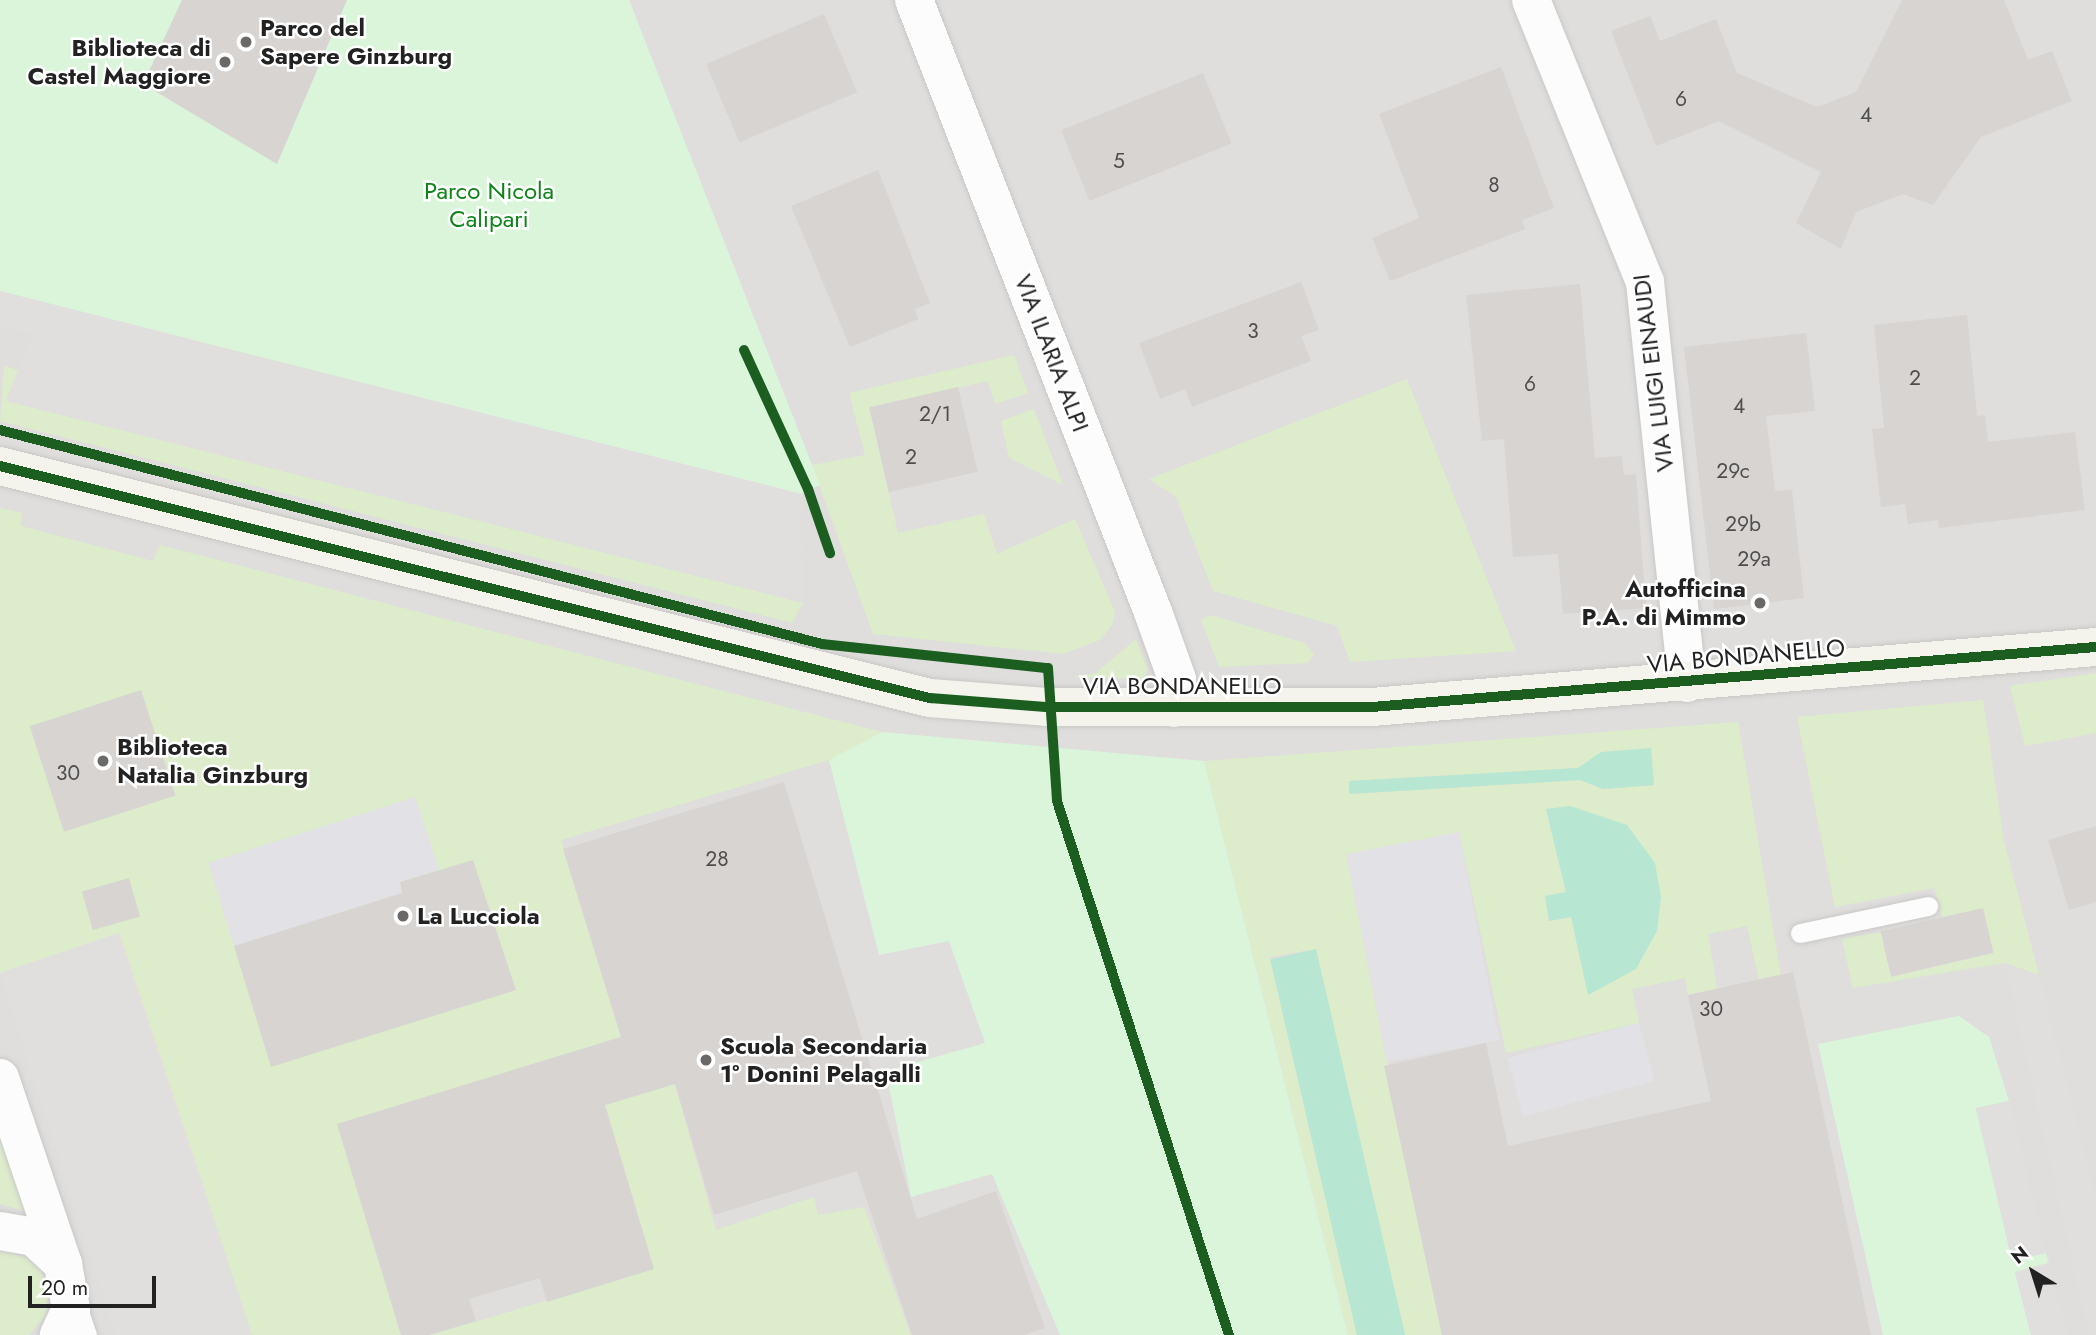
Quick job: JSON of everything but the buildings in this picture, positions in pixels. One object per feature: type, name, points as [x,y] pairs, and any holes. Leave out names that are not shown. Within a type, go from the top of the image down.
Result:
[{"type":"street","name":"VIA ILARIA ALPI","points":[[914,0],[1153,612],[1177,679],[1174,708]]},
{"type":"street","name":"VIA LUIGI EINAUDI","points":[[1531,0],[1645,282],[1687,683]]},
{"type":"street","name":"VIA BONDANELLO","points":[[0,466],[876,688],[1046,707],[1372,707],[2096,647]]},
{"type":"street","points":[[0,1078],[67,1277],[59,1335]]},
{"type":"street","points":[[0,1231],[34,1237],[67,1277]]},
{"type":"lane","points":[[1800,933],[1928,906]]},
{"type":"lane","points":[[67,1277],[87,1335]]},
{"type":"shaded area","points":[[0,0],[2096,0],[2096,1335],[0,1335]]},
{"type":"shaded area","points":[[0,291],[801,494],[803,603],[6,401],[32,334],[0,325]]},
{"type":"shaded area","points":[[415,797],[439,870],[400,882],[402,893],[234,946],[208,863]]},
{"type":"shaded area","points":[[1459,832],[1499,1040],[1387,1062],[1346,854]]},
{"type":"shaded area","points":[[119,933],[252,1335],[116,1335],[0,973]]},
{"type":"shaded area","points":[[2005,963],[2039,975],[2096,1201],[2096,1335],[2089,1335]]},
{"type":"shaded area","points":[[1639,1023],[1655,1081],[1523,1116],[1508,1058]]},
{"type":"shaded area","points":[[2009,1101],[2046,1253],[2012,1260],[1976,1109]]},
{"type":"shaded area","points":[[2046,1253],[2067,1335],[2031,1335],[2015,1272],[2048,1263]]},
{"type":"green space","name":"Parco Nicola Calipari","points":[[0,0],[629,0],[820,485],[801,494],[0,291]]},
{"type":"green space","points":[[1014,355],[1028,393],[995,404],[988,381],[869,407],[898,533],[984,514],[997,554],[1075,519],[1115,612],[1112,625],[1100,640],[1063,654],[873,634],[812,465],[865,455],[849,393]]},
{"type":"green space","points":[[4,366],[21,371],[7,401],[803,603],[792,623],[0,421]]},
{"type":"green space","points":[[1407,379],[1516,651],[1350,662],[1337,626],[1213,591],[1176,497],[1149,479]]},
{"type":"green space","points":[[1034,409],[1063,485],[1009,458],[1001,421]]},
{"type":"green space","points":[[0,508],[22,513],[21,526],[153,561],[160,545],[882,732],[829,760],[561,840],[621,1037],[337,1124],[401,1335],[252,1335],[119,933],[0,973]]},
{"type":"green space","points":[[1210,615],[1305,643],[1314,655],[1308,663],[1219,667],[1201,620]]},
{"type":"green space","points":[[1136,639],[1148,670],[1143,679],[1072,677],[1096,673]]},
{"type":"green space","points":[[2096,673],[2096,733],[2025,746],[2010,686]]},
{"type":"green space","points":[[1983,700],[2004,841],[2039,975],[2005,963],[1853,988],[1842,939],[1881,932],[1891,977],[1993,953],[1983,909],[1942,917],[1934,888],[1835,907],[1797,717]]},
{"type":"green space","points":[[1738,722],[1781,975],[1759,980],[1747,926],[1708,934],[1717,989],[1688,995],[1685,978],[1632,989],[1639,1023],[1506,1053],[1459,832],[1347,858],[1442,1335],[1403,1335],[1316,949],[1270,957],[1359,1335],[1348,1335],[1204,761]],"holes":[[[1578,768],[1654,785],[1603,789],[1580,780],[1349,794],[1349,781]],[[1546,809],[1615,986],[1571,917],[1550,921],[1545,896],[1566,892]]]},
{"type":"green space","points":[[882,732],[1204,761],[1348,1335],[1060,1335],[992,1174],[911,1197],[886,1071],[985,1043],[949,941],[879,955],[829,760]]},
{"type":"green space","points":[[1651,748],[1654,785],[1603,789],[1580,780],[1349,794],[1349,781],[1578,768],[1601,752]]},
{"type":"green space","points":[[1570,806],[1627,825],[1655,863],[1661,897],[1657,931],[1636,969],[1588,995],[1571,917],[1549,921],[1545,896],[1566,892],[1546,809]]},
{"type":"green space","points":[[1316,949],[1405,1335],[1357,1335],[1270,960]]},
{"type":"green space","points":[[1959,1016],[1989,1037],[2009,1101],[1976,1108],[2012,1260],[2046,1253],[2049,1263],[2015,1272],[2031,1335],[1883,1335],[1818,1044]]},
{"type":"green space","points":[[675,1084],[716,1230],[814,1197],[818,1215],[864,1207],[911,1335],[430,1335],[654,1269],[605,1105]]},
{"type":"green space","points":[[0,1133],[27,1212],[0,1204]]},
{"type":"green space","points":[[0,1250],[34,1260],[49,1286],[46,1315],[29,1335],[0,1335]]},
{"type":"cycle path","points":[[744,350],[808,489],[830,553]]},
{"type":"cycle path","points":[[0,430],[822,644],[1048,668],[1057,801],[1229,1335]]},
{"type":"cycle path","points":[[0,466],[930,698],[1046,707],[1372,707],[2096,647]]},
{"type":"place","name":"Parco del Sapere Ginzburg","points":[[246,42]]},
{"type":"place","name":"Biblioteca di Castel Maggiore","points":[[225,62]]},
{"type":"place","name":"Autofficina P.A. di Mimmo","points":[[1760,603]]},
{"type":"place","name":"Biblioteca Natalia Ginzburg","points":[[103,761]]},
{"type":"place","name":"La Lucciola","points":[[403,916]]},
{"type":"place","name":"Scuola Secondaria 1° Donini Pelagalli","points":[[706,1060]]}]
